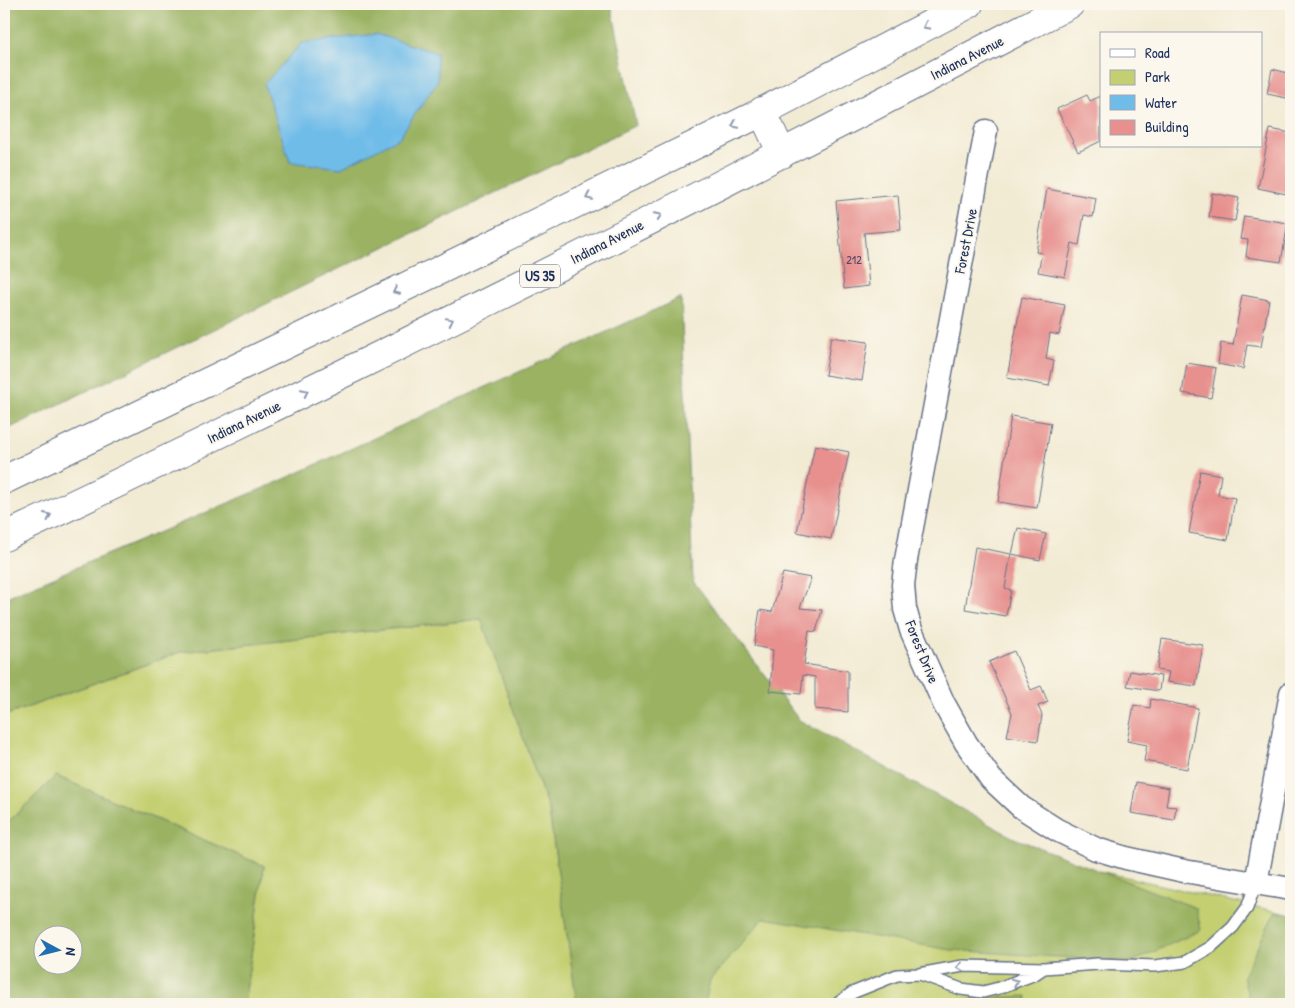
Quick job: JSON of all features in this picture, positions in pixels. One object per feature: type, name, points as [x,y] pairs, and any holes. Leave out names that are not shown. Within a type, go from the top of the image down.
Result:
[{"type":"main road","points":[[4,480],[458,261],[762,111],[969,4]]},
{"type":"main road","name":"Indiana Avenue","points":[[4,537],[116,485],[433,330],[782,154],[1070,4]]},
{"type":"main road","points":[[762,111],[782,154]]},
{"type":"street","name":"Forest Drive","points":[[986,131],[906,560],[903,585],[911,630],[944,704],[966,743],[991,779],[1021,807],[1057,830],[1104,851],[1126,858],[1184,871],[1291,889]]},
{"type":"street","points":[[1256,883],[1291,693]]},
{"type":"lane","points":[[836,1004],[852,993],[897,975],[919,974],[963,966],[1044,968],[1098,964],[1155,966],[1185,962],[1211,947],[1233,927],[1246,908],[1256,883]]},
{"type":"lane","points":[[919,974],[961,989],[983,992],[1000,988],[1035,974],[1044,968]]},
{"type":"path","points":[[1196,1004],[1201,1001],[1213,1004]]},
{"type":"green space","points":[[4,4],[611,4],[636,125],[4,431]]},
{"type":"green space","points":[[681,298],[693,581],[799,720],[1014,838],[1196,908],[1201,930],[1132,962],[951,950],[764,918],[710,980],[705,1004],[577,1004],[549,811],[481,619],[180,652],[4,716],[4,598],[278,482]]},
{"type":"green space","points":[[482,619],[549,811],[575,989],[646,916],[1069,864],[1291,915],[1291,1004],[244,1004],[264,866],[56,776],[4,826],[4,716],[180,652]]},
{"type":"green space","points":[[56,776],[264,866],[244,1004],[4,1004],[4,826]]},
{"type":"green space","points":[[1275,912],[1291,915],[1291,1004],[1250,1004],[1243,976]]},
{"type":"green space","points":[[1027,996],[1026,1004],[884,1004],[887,1003]]},
{"type":"water","points":[[376,34],[437,53],[438,80],[399,138],[341,168],[290,162],[264,84],[302,43]]},
{"type":"building","points":[[1290,63],[1291,99],[1267,94],[1272,69],[1288,73]]},
{"type":"building","points":[[1087,95],[1090,101],[1100,96],[1100,141],[1078,152],[1057,109]]},
{"type":"building","points":[[1270,129],[1291,133],[1291,154],[1288,171],[1291,172],[1291,195],[1258,188]]},
{"type":"building","points":[[1047,189],[1096,198],[1093,217],[1084,215],[1079,245],[1072,243],[1065,277],[1038,272],[1042,253],[1036,252]]},
{"type":"building","points":[[1212,193],[1239,198],[1235,221],[1209,217]]},
{"type":"building","points":[[898,195],[901,230],[864,233],[869,286],[844,289],[836,201]]},
{"type":"building","points":[[1244,216],[1288,223],[1281,262],[1246,257],[1248,240],[1240,239]]},
{"type":"building","points":[[1242,295],[1269,300],[1261,347],[1247,345],[1243,369],[1218,364],[1221,343],[1233,345]]},
{"type":"building","points":[[1022,297],[1065,305],[1059,335],[1050,333],[1046,359],[1054,361],[1049,386],[1007,378]]},
{"type":"building","points":[[831,337],[868,342],[862,381],[825,375]]},
{"type":"building","points":[[1187,363],[1216,368],[1211,398],[1182,393]]},
{"type":"building","points":[[1011,416],[1051,423],[1037,508],[998,502]]},
{"type":"building","points":[[815,445],[849,452],[831,539],[797,532]]},
{"type":"building","points":[[1200,471],[1221,475],[1218,495],[1235,498],[1228,540],[1189,533]]},
{"type":"building","points":[[1018,528],[1046,534],[1040,560],[1012,554]]},
{"type":"building","points":[[975,547],[1011,554],[1005,588],[1011,590],[1006,616],[965,609]]},
{"type":"building","points":[[783,573],[811,578],[800,608],[822,610],[816,632],[809,631],[804,664],[848,671],[848,712],[815,709],[815,677],[803,675],[801,694],[770,691],[773,650],[754,646],[760,610],[772,612]]},
{"type":"building","points":[[1162,639],[1203,645],[1196,686],[1167,682],[1169,672],[1157,670]]},
{"type":"building","points":[[1014,651],[1031,690],[1041,686],[1048,702],[1038,706],[1042,715],[1038,741],[1007,736],[1012,713],[989,662]]},
{"type":"building","points":[[1130,671],[1161,676],[1159,691],[1127,686]]},
{"type":"building","points":[[1151,699],[1198,708],[1187,769],[1144,761],[1147,745],[1127,741],[1134,705],[1150,708]]},
{"type":"building","points":[[1136,782],[1169,788],[1166,806],[1176,807],[1174,820],[1131,813]]}]
